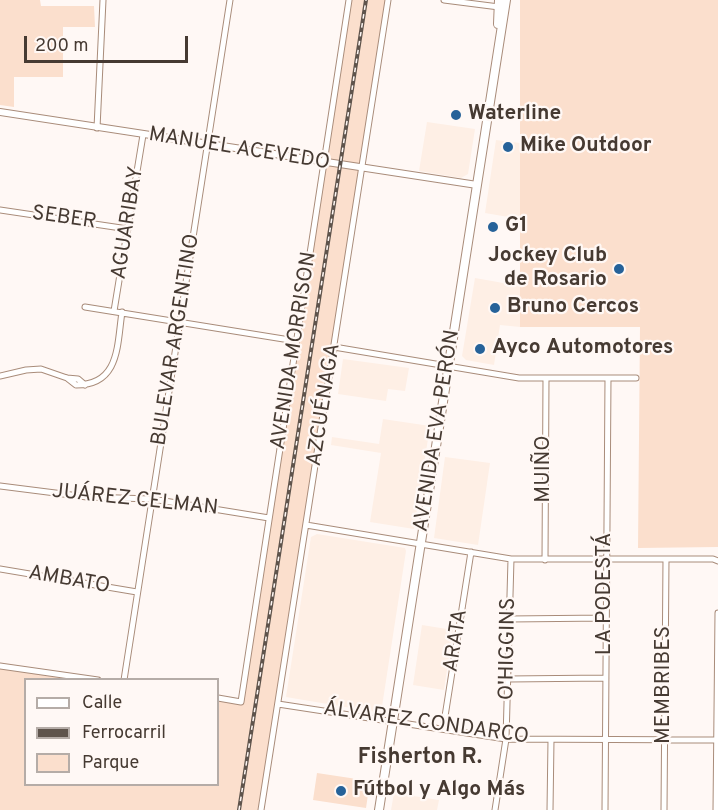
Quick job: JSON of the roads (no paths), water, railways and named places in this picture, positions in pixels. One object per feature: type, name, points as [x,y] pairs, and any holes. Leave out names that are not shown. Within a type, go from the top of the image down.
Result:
[{"type":"main road","name":"AVENIDA EVA PERÓN","points":[[379,810],[477,185],[503,4]]},
{"type":"street","points":[[97,128],[103,0]]},
{"type":"street","name":"BULEVAR ARGENTINO","points":[[124,678],[230,0]]},
{"type":"street","name":"AVENIDA MORRISON","points":[[219,698],[241,702],[349,0]]},
{"type":"street","name":"AZCUÉNAGA","points":[[261,810],[388,0]]},
{"type":"street","points":[[444,0],[503,4]]},
{"type":"street","name":"MANUEL ACEVEDO","points":[[0,112],[477,185]]},
{"type":"street","name":"AGUARIBAY","points":[[114,311],[143,135]]},
{"type":"street","name":"SEBER","points":[[0,210],[128,229]]},
{"type":"street","points":[[85,307],[297,341]]},
{"type":"street","points":[[0,376],[34,369],[67,378],[74,384],[95,383],[112,369],[122,312]]},
{"type":"street","points":[[334,347],[519,378],[636,378]]},
{"type":"street","name":"MUIÑO","points":[[545,560],[546,378]]},
{"type":"street","name":"LA PODESTÁ","points":[[605,810],[608,378]]},
{"type":"street","name":"JUÁREZ CELMAN","points":[[0,486],[87,497],[152,499],[269,518]]},
{"type":"street","points":[[306,525],[511,559],[713,559],[718,561]]},
{"type":"street","name":"ARATA","points":[[443,729],[471,552]]},
{"type":"street","name":"O'HIGGINS","points":[[495,810],[506,739],[511,559]]},
{"type":"street","name":"MEMBRIBES","points":[[664,810],[666,560]]},
{"type":"street","name":"AMBATO","points":[[0,569],[138,592]]},
{"type":"street","points":[[716,810],[718,613]]},
{"type":"street","points":[[509,619],[606,618]]},
{"type":"street","points":[[0,666],[84,678]]},
{"type":"street","points":[[508,679],[606,678]]},
{"type":"street","name":"ÁLVAREZ CONDARCO","points":[[278,704],[506,739],[717,740]]},
{"type":"street","points":[[550,810],[551,740]]},
{"type":"railway","points":[[239,810],[366,0]]},
{"type":"place","name":"Waterline","points":[[456,115]]},
{"type":"place","name":"Mike Outdoor","points":[[508,147]]},
{"type":"place","name":"G1","points":[[493,227]]},
{"type":"place","name":"Jockey Club de Rosario","points":[[619,269]]},
{"type":"place","name":"Bruno Cercos","points":[[495,308]]},
{"type":"place","name":"Ayco Automotores","points":[[480,349]]},
{"type":"place","name":"Fútbol y Algo Más","points":[[341,791]]},
{"type":"district","name":"Fisherton R.","points":[[420,759]]}]
